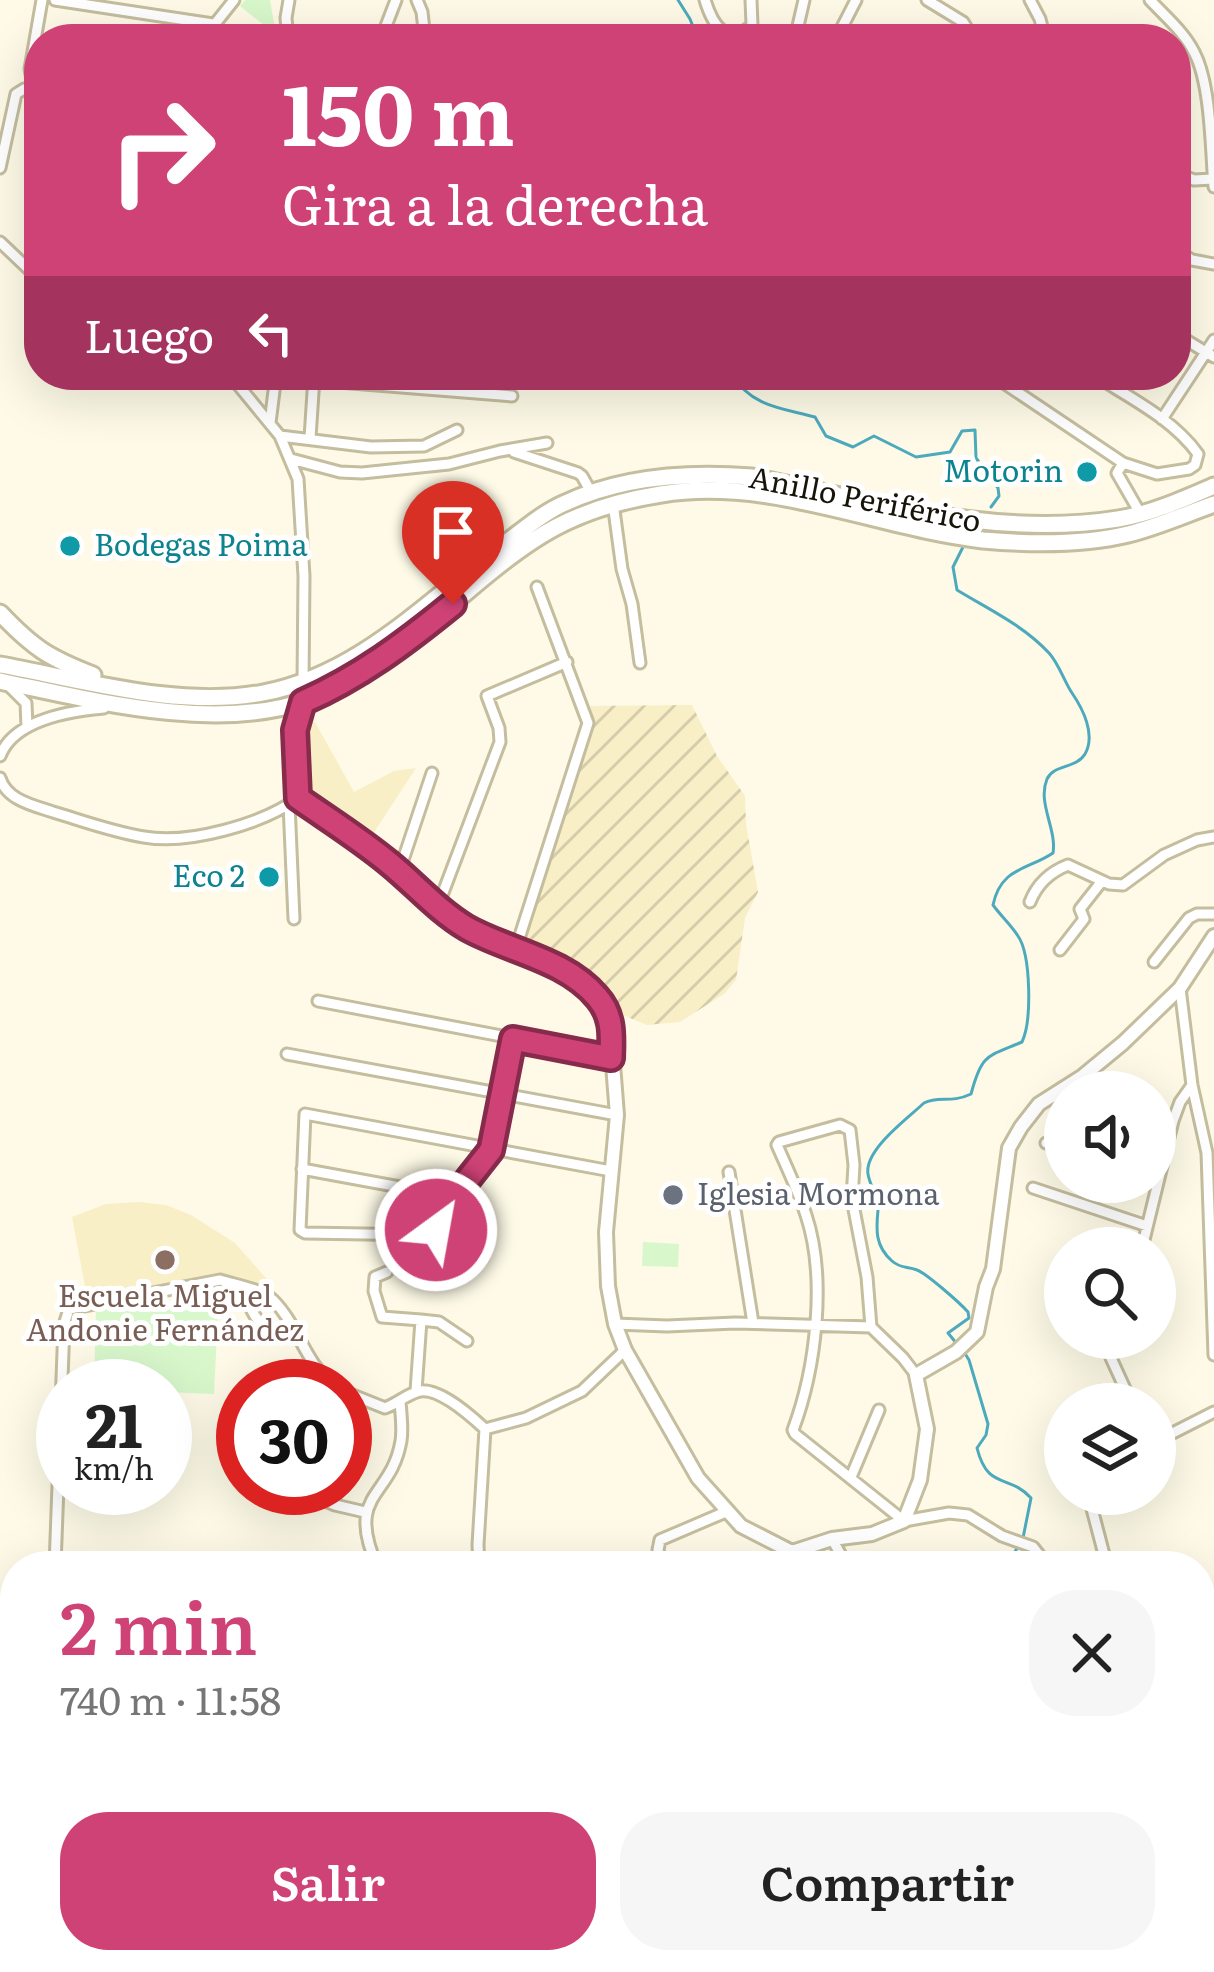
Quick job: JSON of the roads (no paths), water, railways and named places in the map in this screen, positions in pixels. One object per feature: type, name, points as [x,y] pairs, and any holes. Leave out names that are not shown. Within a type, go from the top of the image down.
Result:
[{"type":"highway","name":"Anillo Periférico","points":[[1,676],[217,698],[262,694],[303,682],[379,643],[540,517],[613,486],[665,477],[752,477],[983,523],[1038,526],[1122,519],[1214,486]]},
{"type":"highway","name":"Anillo Periférico","points":[[1,676],[170,713],[218,714],[303,702],[388,656],[532,541],[571,518],[613,503],[667,493],[754,493],[981,539],[1043,542],[1126,535],[1214,504]]},
{"type":"highway","points":[[0,613],[28,643],[60,662],[130,689]]},
{"type":"street","points":[[55,0],[213,24],[234,0]]},
{"type":"street","points":[[927,0],[964,24]]},
{"type":"street","points":[[1150,0],[1173,24]]},
{"type":"street","points":[[1191,46],[1203,75],[1214,183]]},
{"type":"street","points":[[0,168],[16,94],[24,89]]},
{"type":"street","points":[[0,242],[24,265]]},
{"type":"street","points":[[1191,380],[1210,355],[1214,340]]},
{"type":"street","points":[[242,390],[280,436],[298,479],[304,576],[303,682]]},
{"type":"street","points":[[270,423],[274,390]]},
{"type":"street","points":[[310,437],[313,390]]},
{"type":"street","points":[[446,390],[512,396]]},
{"type":"street","points":[[1014,390],[1123,463],[1156,474],[1195,466],[1195,449],[1162,419],[1117,390]]},
{"type":"street","points":[[1162,419],[1184,390]]},
{"type":"street","points":[[280,436],[370,447],[424,446],[458,430]]},
{"type":"street","points":[[291,459],[352,473],[449,464],[547,443]]},
{"type":"street","points":[[509,450],[578,473],[592,494]]},
{"type":"street","points":[[1123,463],[1119,480],[1140,513]]},
{"type":"street","points":[[613,503],[640,664]]},
{"type":"street","points":[[516,948],[587,734],[586,714],[537,586]]},
{"type":"street","points":[[438,907],[500,742],[487,696],[568,662]]},
{"type":"street","points":[[1,676],[26,704],[27,728]]},
{"type":"street","points":[[294,919],[295,730],[303,702]]},
{"type":"street","points":[[0,751],[27,728],[56,716],[139,707]]},
{"type":"street","points":[[266,709],[279,711],[295,730]]},
{"type":"street","points":[[399,872],[431,773]]},
{"type":"street","points":[[0,778],[10,795],[34,806],[149,838],[214,832],[294,801]]},
{"type":"street","points":[[294,801],[399,872],[463,926],[579,980],[609,1015],[616,1115],[606,1232],[615,1324],[698,1478],[741,1526],[776,1551]]},
{"type":"street","points":[[1030,902],[1036,886],[1058,869],[1067,866],[1123,885],[1165,855],[1214,836]]},
{"type":"street","points":[[1060,950],[1084,919],[1080,909],[1102,881]]},
{"type":"street","points":[[1154,962],[1189,918],[1214,914]]},
{"type":"street","points":[[916,1375],[961,1348],[980,1324],[993,1269],[1009,1148],[1021,1127],[1040,1104],[1096,1065],[1180,988],[1214,936]]},
{"type":"street","points":[[1180,988],[1192,1085],[1207,1153],[1214,1355]]},
{"type":"street","points":[[318,1001],[611,1058]]},
{"type":"street","points":[[513,1039],[491,1150],[454,1197],[436,1230],[425,1235],[300,1230],[305,1114],[491,1150],[611,1171]]},
{"type":"street","points":[[286,1054],[616,1115]]},
{"type":"street","points":[[1176,1112],[1192,1085]]},
{"type":"street","points":[[1200,1113],[1214,1112]]},
{"type":"street","points":[[840,1125],[850,1130],[852,1199],[871,1327],[916,1375],[927,1429],[920,1480],[904,1521],[794,1430],[808,1382],[817,1296],[807,1218],[777,1145],[840,1125]]},
{"type":"street","points":[[302,1169],[454,1197]]},
{"type":"street","points":[[730,1172],[753,1323]]},
{"type":"street","points":[[1033,1188],[1147,1226],[1152,1203]]},
{"type":"street","points":[[387,1272],[375,1277],[382,1317],[439,1322],[467,1341]]},
{"type":"street","points":[[56,1551],[64,1325],[69,1309],[220,1280],[272,1298],[309,1359]]},
{"type":"street","points":[[244,1287],[252,1315],[276,1332],[294,1332]]},
{"type":"street","points":[[416,1391],[421,1320]]},
{"type":"street","points":[[615,1324],[871,1327]]},
{"type":"street","points":[[485,1429],[526,1418],[583,1391],[625,1350]]},
{"type":"street","points":[[372,1403],[385,1408],[416,1391],[433,1392],[485,1429]]},
{"type":"street","points":[[372,1500],[401,1441],[400,1402]]},
{"type":"street","points":[[851,1477],[879,1410]]},
{"type":"street","points":[[1176,1431],[1214,1412]]},
{"type":"street","points":[[478,1551],[485,1429]]},
{"type":"street","points":[[658,1551],[660,1540],[728,1511]]},
{"type":"street","points":[[809,1551],[832,1539],[872,1534],[904,1521],[949,1513],[968,1515],[1036,1551]]},
{"type":"street","points":[[365,1515],[371,1551]]},
{"type":"street","points":[[1094,1515],[1103,1551]]},
{"type":"street","points":[[832,1539],[839,1551]]},
{"type":"waterway","points":[[678,0],[692,24]]},
{"type":"waterway","points":[[744,390],[758,400],[815,417],[826,436],[853,447],[874,436],[916,457],[950,452],[962,431],[975,430],[976,458],[998,488],[999,496],[991,507]]},
{"type":"waterway","points":[[957,1344],[948,1333],[969,1318],[968,1312],[928,1277],[895,1264],[882,1250],[869,1165],[888,1135],[924,1103],[971,1094],[988,1058],[1022,1042],[1029,1004],[1026,958],[1018,936],[993,905],[1009,876],[1053,853],[1044,797],[1047,779],[1081,759],[1089,739],[1084,714],[1049,653],[1017,626],[957,590],[953,567],[964,545]]},
{"type":"waterway","points":[[964,1352],[988,1424],[977,1448],[982,1461],[993,1476],[1031,1498],[1023,1538]]},
{"type":"waterway","points":[[1016,1551],[1018,1546]]},
{"type":"place","name":"Motorin","points":[[1087,472]]},
{"type":"place","name":"Bodegas Poima","points":[[70,546]]},
{"type":"place","name":"Eco 2","points":[[269,877]]},
{"type":"place","name":"Iglesia Mormona","points":[[673,1195]]},
{"type":"place","name":"Escuela Miguel Andonie Fernández","points":[[165,1260]]}]
